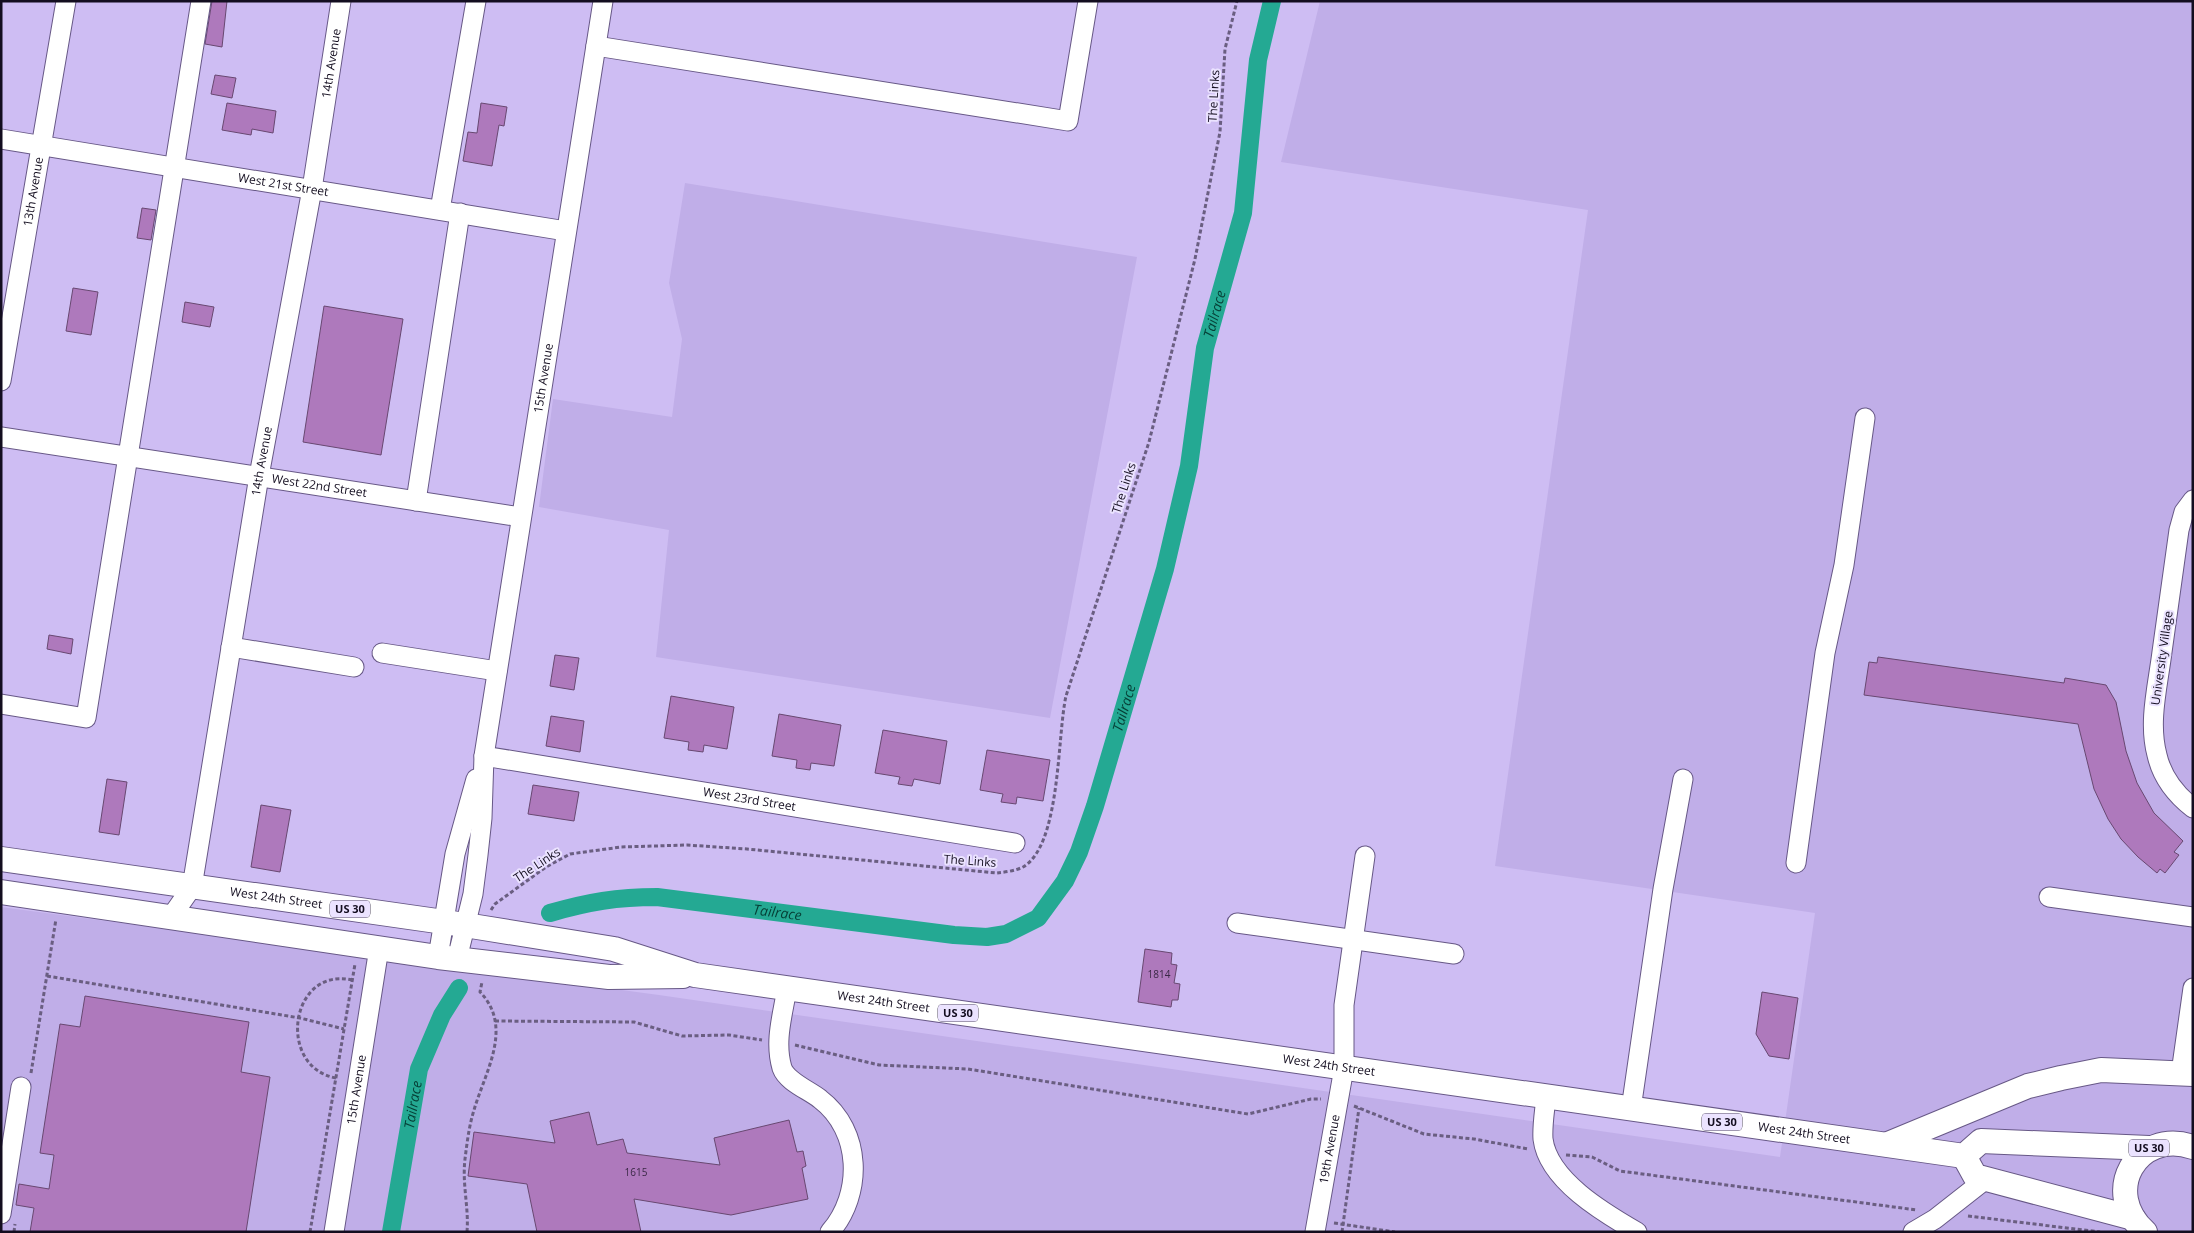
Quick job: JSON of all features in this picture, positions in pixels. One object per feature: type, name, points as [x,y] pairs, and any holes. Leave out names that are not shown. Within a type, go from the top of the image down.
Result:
[{"type":"main road","name":"West 24th Street","points":[[1,859],[466,925],[614,949],[695,975]]},
{"type":"main road","name":"West 24th Street","points":[[1,892],[448,958],[608,977],[695,975],[1964,1156]]},
{"type":"main road","points":[[1887,1145],[2028,1086],[2061,1078],[2101,1070],[2187,1073]]},
{"type":"main road","name":"US 30","points":[[2139,1225],[1975,1176],[1964,1156],[1981,1141],[2149,1148],[2170,1143],[2193,1147]]},
{"type":"main road","name":"US 30","points":[[2139,1225],[2125,1198],[2125,1184],[2129,1170],[2137,1158],[2149,1148]]},
{"type":"street","name":"13th Avenue","points":[[1,381],[43,145],[66,1]]},
{"type":"street","points":[[1,704],[86,718],[201,1]]},
{"type":"street","name":"14th Avenue","points":[[171,917],[192,887],[259,476],[312,189],[341,1]]},
{"type":"street","points":[[440,210],[476,1]]},
{"type":"street","name":"15th Avenue","points":[[448,958],[466,925],[473,894],[480,837],[484,756],[603,1]]},
{"type":"street","points":[[596,46],[1068,121],[1088,1]]},
{"type":"street","name":"West 21st Street","points":[[1,138],[566,232]]},
{"type":"street","points":[[416,501],[460,213]]},
{"type":"street","points":[[1796,862],[1824,653],[1844,565],[1866,418]]},
{"type":"street","name":"West 22nd Street","points":[[1,437],[521,517]]},
{"type":"street","name":"University Village","points":[[2193,500],[2184,512],[2179,530],[2156,697],[2154,732],[2156,754],[2166,779],[2184,801],[2193,808]]},
{"type":"street","points":[[231,648],[354,667]]},
{"type":"street","points":[[382,653],[497,671]]},
{"type":"street","name":"West 23rd Street","points":[[484,756],[1015,843]]},
{"type":"street","points":[[1631,1109],[1663,889],[1682,779]]},
{"type":"street","name":"19th Avenue","points":[[1316,1226],[1344,1068],[1343,1011],[1366,856]]},
{"type":"street","points":[[2049,898],[2193,918]]},
{"type":"street","points":[[1237,923],[1454,954]]},
{"type":"street","name":"15th Avenue","points":[[334,1232],[378,948]]},
{"type":"street","points":[[787,988],[778,1042],[783,1070],[795,1082],[822,1100],[837,1116],[848,1136],[853,1158],[852,1186],[844,1212],[830,1232]]},
{"type":"street","points":[[2187,1073],[2193,988]]},
{"type":"street","points":[[1,1212],[21,1087]]},
{"type":"street","points":[[1546,1096],[1543,1139],[1547,1153],[1566,1180],[1582,1196],[1636,1232]]},
{"type":"street","points":[[1913,1232],[1986,1179]]},
{"type":"path","name":"The Links","points":[[466,925],[490,911],[495,904],[546,867],[570,854],[621,847],[687,845],[997,873],[1024,866],[1032,857],[1050,820],[1060,764],[1061,723],[1066,696],[1149,442],[1195,259],[1220,132],[1225,49],[1237,1]]},
{"type":"path","points":[[310,1232],[356,959]]},
{"type":"path","points":[[467,1232],[463,1181],[468,1140],[473,1113],[496,1046],[495,1021],[491,1006],[480,992],[484,962]]},
{"type":"path","points":[[47,976],[300,1018],[344,1029]]},
{"type":"path","points":[[336,1078],[316,1070],[302,1054],[298,1040],[300,1018],[305,1000],[315,986],[336,978],[352,980]]},
{"type":"path","points":[[495,1021],[634,1022],[682,1036],[729,1035],[808,1046],[879,1065],[968,1069],[1248,1114],[1311,1099],[1339,1100],[1424,1134],[1474,1139],[1547,1153],[1592,1157],[1620,1171],[2101,1232]]},
{"type":"path","points":[[1342,1232],[1359,1108]]},
{"type":"path","points":[[1316,1226],[1343,1224],[1395,1232]]},
{"type":"shaded area","points":[[1320,1],[2193,1],[2193,1232],[1,1232],[1,907],[659,995],[1780,1157],[1815,913],[1495,866],[1588,210],[1281,162]]},
{"type":"shaded area","points":[[685,183],[1137,257],[1050,718],[656,657],[669,530],[539,507],[553,399],[672,417],[682,339],[669,283]]},
{"type":"building","points":[[212,1],[227,1],[222,47],[205,44]]},
{"type":"building","points":[[215,75],[236,78],[232,98],[211,94]]},
{"type":"building","points":[[227,103],[276,111],[273,133],[252,129],[251,135],[222,130]]},
{"type":"building","points":[[481,103],[507,107],[504,126],[499,125],[492,166],[463,161],[468,132],[477,133]]},
{"type":"building","points":[[142,208],[156,210],[151,240],[137,238]]},
{"type":"building","points":[[73,288],[98,292],[91,335],[66,331]]},
{"type":"building","points":[[185,302],[214,307],[210,327],[182,322]]},
{"type":"building","points":[[324,306],[403,319],[381,455],[303,442]]},
{"type":"building","points":[[49,635],[73,639],[71,654],[47,649]]},
{"type":"building","points":[[555,655],[579,658],[574,690],[550,686]]},
{"type":"building","points":[[1878,657],[2064,683],[2065,678],[2106,685],[2116,702],[2126,751],[2137,783],[2154,813],[2183,841],[2174,852],[2179,855],[2165,873],[2160,869],[2157,873],[2121,839],[2108,819],[2094,789],[2078,724],[1864,695],[1869,662],[1877,663]]},
{"type":"building","points":[[671,696],[734,707],[727,749],[704,745],[703,752],[688,750],[689,742],[664,738]]},
{"type":"building","points":[[779,714],[841,725],[834,766],[811,763],[810,770],[796,768],[797,760],[772,756]]},
{"type":"building","points":[[551,716],[584,721],[580,752],[546,746]]},
{"type":"building","points":[[883,730],[947,741],[940,784],[914,779],[912,786],[898,784],[900,777],[875,773]]},
{"type":"building","points":[[987,750],[1050,760],[1043,801],[1017,797],[1016,804],[1001,802],[1003,794],[980,790]]},
{"type":"building","points":[[107,779],[127,782],[119,835],[99,832]]},
{"type":"building","points":[[533,785],[579,792],[574,821],[528,814]]},
{"type":"building","points":[[261,805],[291,810],[280,872],[251,867]]},
{"type":"building","points":[[1145,949],[1172,953],[1171,964],[1177,965],[1174,983],[1180,984],[1178,1000],[1172,1000],[1171,1007],[1138,1002]]},
{"type":"building","points":[[1762,992],[1798,998],[1789,1059],[1769,1056],[1756,1034]]},
{"type":"building","points":[[85,996],[249,1022],[241,1072],[270,1077],[246,1232],[30,1232],[34,1208],[16,1205],[19,1184],[49,1189],[54,1155],[40,1153],[60,1024],[80,1027]]},
{"type":"building","points":[[589,1112],[597,1145],[623,1139],[627,1153],[720,1165],[714,1138],[789,1120],[797,1152],[803,1151],[806,1166],[802,1168],[808,1199],[731,1215],[634,1199],[641,1232],[537,1232],[527,1184],[468,1176],[474,1132],[555,1143],[550,1121]]},
{"type":"waterway","name":"Tailrace","points":[[550,913],[603,901],[657,897],[954,935],[987,937],[1006,934],[1038,918],[1065,881],[1079,852],[1095,806],[1165,569],[1189,466],[1205,348],[1243,213],[1258,60],[1272,1]]},
{"type":"waterway","name":"Tailrace","points":[[391,1232],[419,1069],[442,1015],[459,988]]}]
